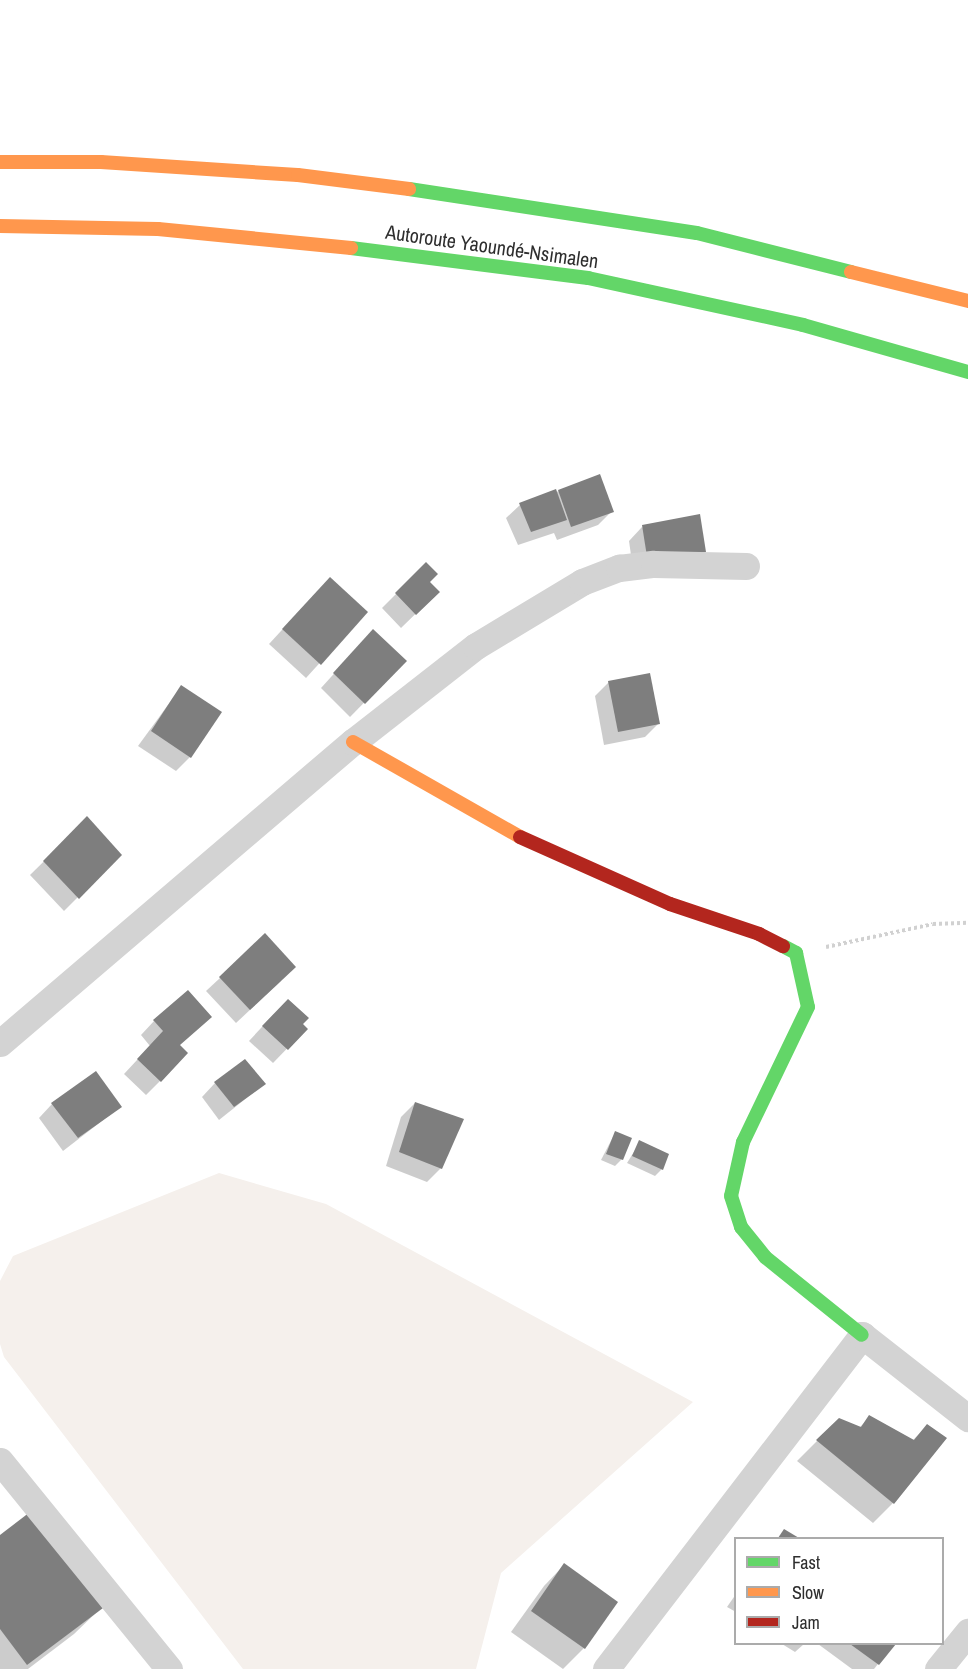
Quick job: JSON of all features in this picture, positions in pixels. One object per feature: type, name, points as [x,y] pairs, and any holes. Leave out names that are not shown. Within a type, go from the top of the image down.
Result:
[{"type":"main road","points":[[0,162],[101,162],[298,175],[503,201],[697,233],[968,301]]},
{"type":"main road","name":"Autoroute Yaoundé-Nsimalen","points":[[0,226],[159,229],[366,249],[588,278],[803,325],[968,372]]},
{"type":"main road","points":[[353,741],[515,835],[670,904],[759,934],[796,953],[808,1007],[743,1142],[731,1196],[741,1227],[765,1257],[862,1335]]},
{"type":"street","points":[[0,1043],[353,741],[476,646],[582,582],[619,568],[654,564],[746,566]]},
{"type":"street","points":[[606,1669],[862,1335],[968,1418]]},
{"type":"street","points":[[0,1461],[169,1669]]},
{"type":"street","points":[[938,1669],[968,1632]]},
{"type":"path","points":[[796,953],[933,924],[968,923]]},
{"type":"shaded area","points":[[219,1173],[326,1204],[693,1402],[501,1573],[476,1669],[243,1669],[4,1357],[0,1344],[0,1281],[13,1256]]},
{"type":"building","points":[[600,474],[614,512],[571,527],[558,490]]},
{"type":"building","points":[[556,489],[567,520],[531,532],[519,503]]},
{"type":"building","points":[[700,514],[706,552],[648,563],[642,525]]},
{"type":"building","points":[[426,562],[438,574],[430,582],[440,592],[416,615],[395,593]]},
{"type":"building","points":[[330,577],[368,612],[321,665],[282,629]]},
{"type":"building","points":[[373,629],[407,661],[365,704],[333,673]]},
{"type":"building","points":[[650,673],[660,724],[618,732],[608,681]]},
{"type":"building","points":[[181,685],[222,712],[191,758],[151,731]]},
{"type":"building","points":[[87,816],[122,855],[79,899],[43,861]]},
{"type":"building","points":[[265,933],[296,967],[250,1010],[219,977]]},
{"type":"building","points":[[188,990],[212,1017],[180,1045],[188,1053],[161,1082],[137,1059],[163,1031],[153,1020]]},
{"type":"building","points":[[288,999],[309,1018],[303,1024],[308,1029],[288,1050],[262,1026]]},
{"type":"building","points":[[245,1059],[266,1084],[234,1107],[214,1082]]},
{"type":"building","points":[[96,1071],[122,1107],[78,1138],[51,1103]]},
{"type":"building","points":[[415,1102],[464,1119],[442,1169],[399,1152]]},
{"type":"building","points":[[615,1131],[632,1138],[623,1160],[606,1154]]},
{"type":"building","points":[[639,1140],[669,1154],[663,1170],[632,1156]]},
{"type":"building","points":[[869,1415],[914,1440],[927,1424],[947,1438],[894,1504],[816,1440],[839,1418],[861,1427]]},
{"type":"building","points":[[30,1512],[103,1608],[27,1665],[0,1629],[0,1535]]},
{"type":"building","points":[[784,1529],[797,1537],[779,1537]]},
{"type":"building","points":[[564,1563],[618,1602],[585,1649],[531,1611]]},
{"type":"building","points":[[851,1645],[895,1645],[879,1665]]},
{"type":"traffic: fast","points":[[409,189],[697,233],[851,272]]},
{"type":"traffic: fast","points":[[351,248],[588,278],[803,325],[968,372]]},
{"type":"traffic: fast","points":[[783,946],[796,953],[808,1007],[743,1142],[731,1196],[741,1227],[765,1257],[862,1335]]},
{"type":"traffic: slow","points":[[0,162],[101,162],[298,175],[409,189]]},
{"type":"traffic: slow","points":[[0,226],[158,229],[351,248]]},
{"type":"traffic: slow","points":[[851,272],[968,301]]},
{"type":"traffic: slow","points":[[353,742],[520,837]]},
{"type":"traffic: jam","points":[[520,837],[670,904],[759,934],[783,946]]}]
